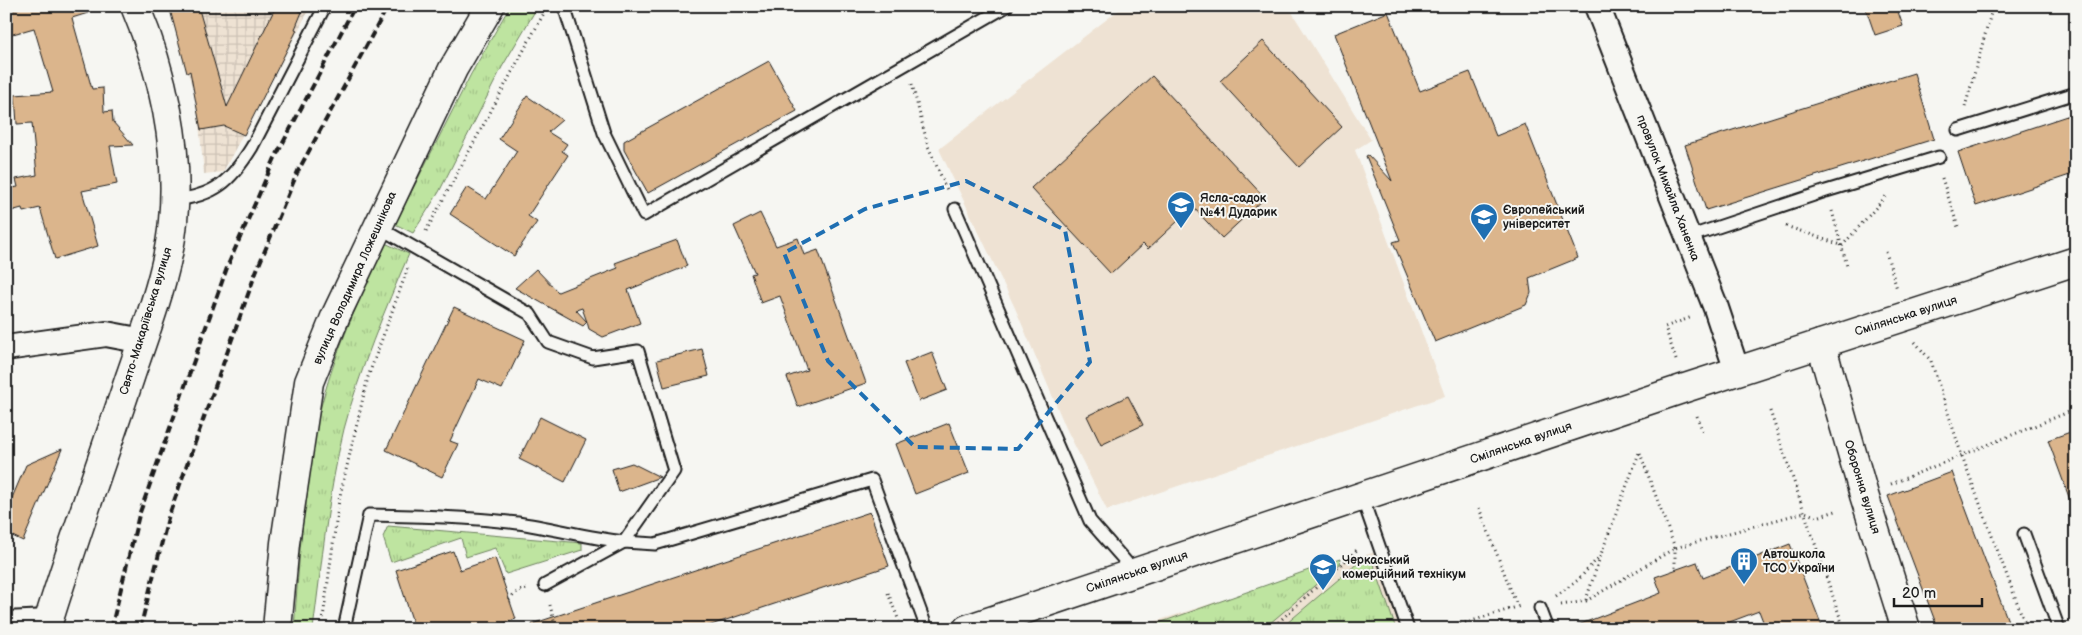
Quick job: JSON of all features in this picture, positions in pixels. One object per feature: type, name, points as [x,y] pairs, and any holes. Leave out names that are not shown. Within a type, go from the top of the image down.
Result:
[{"type":"street","name":"Свято-Макаріївська вулиця","points":[[47,625],[143,341],[172,236],[174,200],[171,137],[155,62],[135,6]]},
{"type":"street","name":"вулиця Володимира Ложешнікова","points":[[278,629],[285,543],[309,382],[336,315],[453,69],[490,6]]},
{"type":"street","name":"провулок Михайла Ханенка","points":[[1597,6],[1688,237],[1737,372]]},
{"type":"street","name":"Смілянська вулиця","points":[[967,629],[1821,344],[2076,261]]},
{"type":"street","points":[[6,348],[106,334],[143,341]]},
{"type":"street","name":"Оборонна вулиця","points":[[1821,344],[1864,495],[1906,629]]},
{"type":"street","points":[[6,624],[47,625]]},
{"type":"lane","points":[[174,200],[193,198],[208,193],[225,182],[239,168],[252,147],[325,6]]},
{"type":"lane","points":[[564,6],[604,134],[644,215],[1007,6]]},
{"type":"lane","points":[[1958,130],[2076,93]]},
{"type":"lane","points":[[1688,237],[1826,191],[1937,158]]},
{"type":"lane","points":[[955,210],[1090,521],[1135,573]]},
{"type":"lane","points":[[378,227],[530,314],[548,342],[593,358],[638,351],[674,471],[624,542],[545,585]]},
{"type":"lane","points":[[344,629],[369,515],[453,517],[520,523],[584,537],[655,544],[872,480],[928,629]]},
{"type":"lane","points":[[1362,497],[1408,629]]},
{"type":"lane","points":[[2024,534],[2059,629]]},
{"type":"lane","points":[[1540,608],[1548,629]]},
{"type":"path","points":[[323,619],[339,500],[368,378],[416,249],[548,6]]},
{"type":"path","points":[[1958,130],[1993,6]]},
{"type":"path","points":[[906,64],[928,146],[955,210]]},
{"type":"path","points":[[1937,158],[1958,228]]},
{"type":"path","points":[[1842,246],[1915,165]]},
{"type":"path","points":[[1754,215],[1842,246]]},
{"type":"path","points":[[1842,246],[1847,266]]},
{"type":"path","points":[[1886,252],[1897,289]]},
{"type":"path","points":[[1665,327],[1677,363]]},
{"type":"path","points":[[1913,340],[1931,360],[1962,456],[2027,629]]},
{"type":"path","points":[[1446,629],[1517,606],[1540,608],[1586,601],[1675,548],[1805,512],[1817,517],[1845,508],[1864,495],[2076,409]]},
{"type":"path","points":[[1770,411],[1844,629]]},
{"type":"path","points":[[1696,416],[1703,433]]},
{"type":"path","points":[[1586,601],[1601,554],[1639,453],[1675,548],[1675,569]]},
{"type":"path","points":[[1479,508],[1517,606]]},
{"type":"path","points":[[1271,629],[1361,546]]},
{"type":"path","points":[[1540,608],[1578,580],[1601,554]]},
{"type":"path","points":[[509,600],[518,591]]},
{"type":"path","points":[[888,593],[899,621]]},
{"type":"highlighted area","points":[[966,181],[1065,230],[1090,362],[1018,449],[915,447],[828,361],[784,253],[865,209]]},
{"type":"shaded area","points":[[169,6],[311,6],[223,172],[204,174],[197,104]]},
{"type":"shaded area","name":"Ясла-садок №41 Дударик","points":[[1124,6],[1288,6],[1371,140],[1355,150],[1445,396],[1107,510],[1066,428],[1015,308],[939,149]]},
{"type":"shaded area","name":"Черкаський комерційний технікум","points":[[1375,552],[1410,629],[1131,629]]},
{"type":"green space","points":[[510,6],[538,6],[502,67],[439,192],[413,233],[395,224],[471,74]]},
{"type":"green space","points":[[385,243],[409,254],[365,363],[344,429],[330,503],[313,629],[294,629],[305,503],[316,428],[336,357]]},
{"type":"green space","points":[[388,526],[582,543],[582,550],[506,574],[495,548],[466,557],[461,538],[391,562],[383,537]]},
{"type":"green space","points":[[1366,556],[1372,559],[1396,629],[1280,629]]},
{"type":"green space","points":[[1340,559],[1339,565],[1263,629],[1142,629]]},
{"type":"building","points":[[26,6],[87,6],[88,13],[72,18],[92,89],[103,88],[104,112],[112,111],[113,122],[133,145],[110,146],[117,184],[82,191],[98,246],[55,259],[40,208],[23,212],[22,208],[11,211],[6,189],[18,187],[16,179],[37,175],[32,123],[17,124],[15,95],[53,92],[34,28],[6,36],[6,12]]},
{"type":"building","points":[[169,6],[198,6],[227,107],[276,6],[288,6],[302,12],[295,29],[297,30],[244,135],[224,126],[201,130],[190,71],[187,73]]},
{"type":"building","points":[[1865,6],[1896,6],[1903,26],[1875,35]]},
{"type":"building","points":[[1388,12],[1420,91],[1470,72],[1496,136],[1525,124],[1578,258],[1529,278],[1531,293],[1526,305],[1435,342],[1393,242],[1400,240],[1366,156],[1368,155],[1392,181],[1334,34]]},
{"type":"building","points":[[1263,41],[1342,127],[1299,167],[1220,81]]},
{"type":"building","points":[[769,61],[797,111],[648,193],[624,150],[624,141]]},
{"type":"building","points":[[1914,73],[1934,139],[1706,210],[1685,145]]},
{"type":"building","points":[[1152,76],[1265,198],[1222,238],[1193,207],[1148,249],[1143,244],[1111,274],[1031,188]]},
{"type":"building","points":[[527,96],[562,120],[548,132],[567,144],[562,151],[568,155],[528,216],[537,222],[514,256],[450,214],[467,187],[486,199],[517,151],[499,139]]},
{"type":"building","points":[[2076,113],[2076,173],[1976,206],[1958,152]]},
{"type":"building","points":[[760,213],[776,246],[798,238],[804,255],[818,250],[866,383],[798,407],[787,377],[807,370],[780,296],[761,303],[751,274],[755,273],[734,226]]},
{"type":"building","points":[[677,240],[687,266],[628,290],[640,323],[603,337],[589,329],[587,322],[583,326],[515,288],[536,269],[558,292],[618,268],[615,263]],"holes":[[[582,308],[587,322],[576,310]]]},
{"type":"building","points":[[454,307],[525,340],[502,389],[479,379],[450,441],[458,444],[442,477],[386,450]]},
{"type":"building","points":[[702,349],[709,376],[664,387],[657,360]]},
{"type":"building","points":[[932,352],[947,390],[919,401],[904,363]]},
{"type":"building","points":[[1128,396],[1143,425],[1101,445],[1087,416]]},
{"type":"building","points":[[540,417],[586,440],[565,482],[519,459]]},
{"type":"building","points":[[949,423],[969,473],[915,494],[896,444]]},
{"type":"building","points":[[2076,430],[2076,507],[2073,508],[2048,440]]},
{"type":"building","points":[[62,449],[23,541],[6,533],[6,512],[26,465]]},
{"type":"building","points":[[632,463],[660,477],[619,492],[612,469]]},
{"type":"building","points":[[1952,472],[2011,629],[1938,629],[1888,496]]},
{"type":"building","points":[[870,512],[889,566],[699,629],[533,629],[532,624]]},
{"type":"building","name":"Автошкола ТСО України","points":[[1790,544],[1823,629],[1766,629],[1759,611],[1711,629],[1573,629],[1573,627],[1661,593],[1655,577],[1697,562],[1703,578]]},
{"type":"building","points":[[453,551],[460,570],[495,558],[516,619],[487,629],[415,629],[396,570]]},
{"type":"railway","points":[[111,629],[139,515],[228,265],[275,158],[355,6]]},
{"type":"railway","points":[[140,629],[168,518],[256,272],[298,171],[388,6]]},
{"type":"place","name":"Ясла-садок №41 Дударик","points":[[1181,229]]},
{"type":"place","name":"Європейський університет","points":[[1484,241]]},
{"type":"place","name":"Автошкола ТСО України","points":[[1744,585]]},
{"type":"place","name":"Черкаський комерційний технікум","points":[[1323,591]]}]
